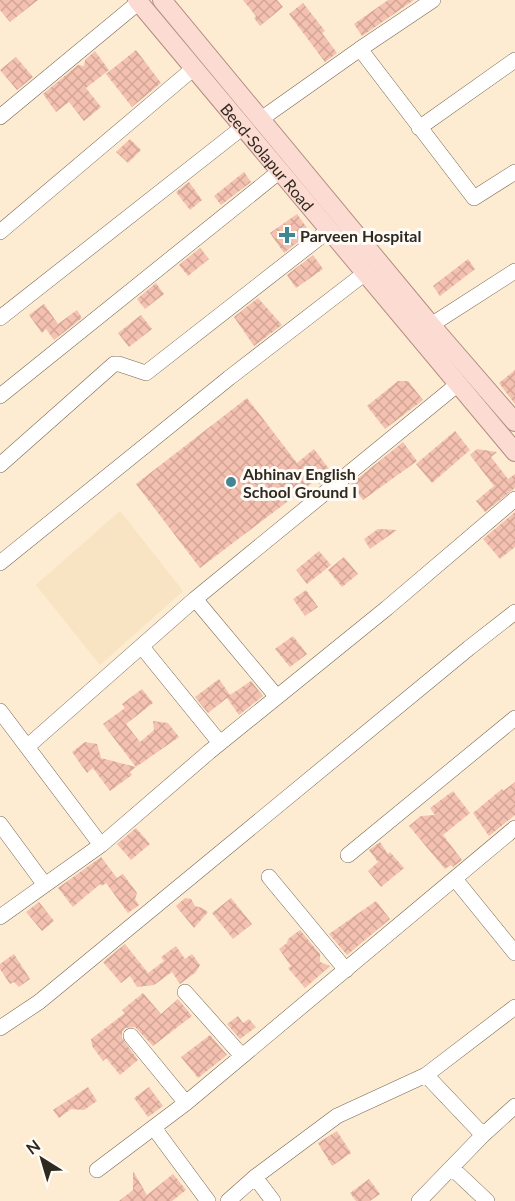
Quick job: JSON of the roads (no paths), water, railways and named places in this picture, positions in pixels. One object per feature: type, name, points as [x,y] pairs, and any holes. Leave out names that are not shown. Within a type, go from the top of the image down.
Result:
[{"type":"main road","name":"Beed-Solapur Road","points":[[162,0],[431,324],[513,416]]},
{"type":"main road","name":"Beed-Solapur Road","points":[[138,1],[515,452]]},
{"type":"street","points":[[261,119],[433,0]]},
{"type":"street","points":[[0,117],[138,1]]},
{"type":"street","points":[[360,49],[474,198],[515,172]]},
{"type":"street","points":[[419,128],[515,60]]},
{"type":"street","points":[[0,232],[194,68]]},
{"type":"street","points":[[0,318],[243,127]]},
{"type":"street","points":[[0,396],[279,171]]},
{"type":"street","points":[[0,465],[114,364],[146,373],[329,230]]},
{"type":"street","points":[[431,324],[515,271]]},
{"type":"street","points":[[0,563],[229,378],[360,278],[364,272]]},
{"type":"street","points":[[28,746],[195,599],[458,384]]},
{"type":"street","points":[[0,917],[101,845],[220,743],[387,608],[515,499]]},
{"type":"street","points":[[195,599],[277,698]]},
{"type":"street","points":[[0,1028],[39,1002],[515,612]]},
{"type":"street","points":[[142,647],[220,743]]},
{"type":"street","points":[[348,855],[515,718]]},
{"type":"street","points":[[3,721],[28,746],[101,845]]},
{"type":"street","points":[[0,824],[45,885]]},
{"type":"street","points":[[97,1170],[186,1102],[515,828]]},
{"type":"street","points":[[269,877],[346,970]]},
{"type":"street","points":[[455,879],[515,953]]},
{"type":"street","points":[[185,992],[242,1056]]},
{"type":"street","points":[[228,1201],[255,1177],[337,1116],[426,1076],[515,1007]]},
{"type":"street","points":[[131,1036],[186,1102]]},
{"type":"street","points":[[426,1076],[483,1135]]},
{"type":"street","points":[[418,1201],[515,1106]]},
{"type":"street","points":[[154,1128],[208,1201]]},
{"type":"street","points":[[452,1168],[487,1201]]},
{"type":"street","points":[[255,1177],[273,1201]]},
{"type":"place","name":"Parveen Hospital","points":[[287,235]]},
{"type":"place","name":"Abhinav English School Ground I","points":[[231,482]]}]
